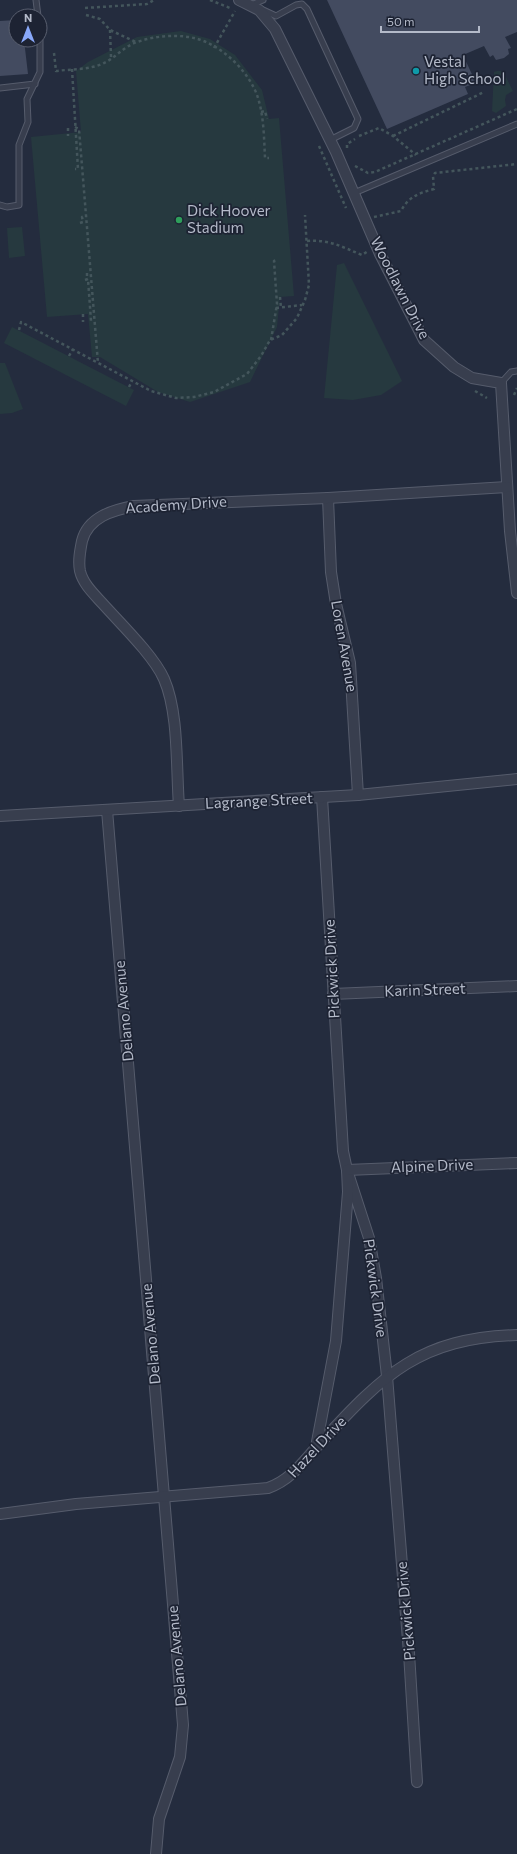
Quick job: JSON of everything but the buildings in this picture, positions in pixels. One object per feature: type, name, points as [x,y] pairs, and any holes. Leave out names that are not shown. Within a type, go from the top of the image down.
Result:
[{"type":"street","name":"Woodlawn Drive","points":[[239,0],[259,10],[275,29],[330,140],[380,254],[424,340],[454,367],[472,378],[501,383]]},
{"type":"street","points":[[501,383],[507,487],[517,594]]},
{"type":"street","name":"Academy Drive","points":[[179,806],[174,723],[164,678],[144,650],[88,587],[80,572],[79,555],[83,537],[95,521],[111,510],[134,506],[328,498],[507,487]]},
{"type":"street","name":"Loren Avenue","points":[[328,498],[331,572],[350,671],[358,796]]},
{"type":"street","name":"Lagrange Street","points":[[0,816],[358,796],[517,779]]},
{"type":"street","name":"Pickwick Drive","points":[[322,797],[343,1151],[346,1170],[369,1238],[376,1278],[387,1376],[409,1653],[417,1782]]},
{"type":"street","name":"Delano Avenue","points":[[107,810],[183,1725],[180,1757],[158,1819],[156,1854]]},
{"type":"street","name":"Karin Street","points":[[333,994],[517,986]]},
{"type":"street","name":"Alpine Drive","points":[[346,1170],[517,1163]]},
{"type":"street","points":[[316,1447],[336,1341],[347,1206],[346,1170]]},
{"type":"street","name":"Hazel Drive","points":[[0,1514],[76,1504],[164,1498],[268,1488],[288,1478],[363,1397],[387,1376],[415,1358],[434,1349],[491,1336],[517,1336]]},
{"type":"lane","points":[[250,6],[263,0]]},
{"type":"lane","points":[[250,6],[276,16],[296,5],[302,4],[307,9],[358,118],[354,128],[330,140]]},
{"type":"lane","points":[[0,205],[7,207],[19,205],[19,145],[28,122],[27,99],[40,72],[40,48]]},
{"type":"lane","points":[[0,88],[34,84]]},
{"type":"lane","points":[[354,193],[517,124]]},
{"type":"lane","points":[[501,383],[512,372],[517,371]]},
{"type":"path","points":[[85,8],[148,4],[154,0]]},
{"type":"path","points":[[214,48],[235,11]]},
{"type":"path","points":[[86,15],[100,19],[110,30],[136,42]]},
{"type":"path","points":[[110,30],[111,57]]},
{"type":"path","points":[[54,53],[56,71],[97,66],[105,63],[124,48],[136,42],[154,38],[175,36],[195,38],[228,55],[248,77],[258,98],[261,112],[266,163]]},
{"type":"path","points":[[72,69],[77,169],[79,174]]},
{"type":"path","points":[[393,136],[484,92]]},
{"type":"path","points":[[350,163],[368,173],[375,172],[517,109]]},
{"type":"path","points":[[261,112],[265,111],[267,119]]},
{"type":"path","points":[[75,127],[79,129],[98,363]]},
{"type":"path","points":[[68,128],[68,136]]},
{"type":"path","points":[[347,153],[347,144],[358,137],[379,128],[393,136],[416,155]]},
{"type":"path","points":[[365,218],[401,211],[411,198],[420,192],[434,189],[433,176],[435,173],[517,164]]},
{"type":"path","points":[[270,340],[282,335],[297,318],[309,285],[305,214]]},
{"type":"path","points":[[80,223],[83,222],[82,217],[86,216]]},
{"type":"path","points":[[307,241],[322,240],[331,242],[362,255],[368,251]]},
{"type":"path","points":[[19,330],[21,322],[150,391],[176,398],[194,397],[214,392],[247,374],[261,356],[270,340],[276,308],[276,260],[274,255]]},
{"type":"path","points":[[87,273],[86,280],[91,321]]},
{"type":"path","points":[[280,297],[281,308]]},
{"type":"path","points":[[276,308],[303,305]]},
{"type":"path","points":[[83,314],[83,322]]},
{"type":"path","points":[[69,356],[73,349]]},
{"type":"path","points":[[129,387],[132,381]]},
{"type":"path","points":[[514,397],[517,388]]},
{"type":"shaded area","points":[[181,31],[210,39],[235,55],[262,90],[269,119],[279,118],[294,296],[280,297],[277,327],[250,382],[190,402],[158,392],[100,357],[92,357],[88,314],[47,317],[31,137],[81,132],[76,71],[88,62],[137,37]]},
{"type":"shaded area","points":[[503,71],[513,91],[506,95],[506,106],[496,113],[492,111],[494,72]]},
{"type":"shaded area","points":[[22,227],[25,256],[9,258],[7,228]]},
{"type":"shaded area","points":[[344,263],[402,381],[381,395],[353,400],[324,398],[337,265]]},
{"type":"shaded area","points":[[12,327],[134,390],[126,406],[4,343]]},
{"type":"shaded area","points":[[0,363],[5,363],[23,409],[12,413],[0,414]]},
{"type":"place","name":"Vestal High School","points":[[416,71]]},
{"type":"place","name":"Dick Hoover Stadium","points":[[179,220]]}]
